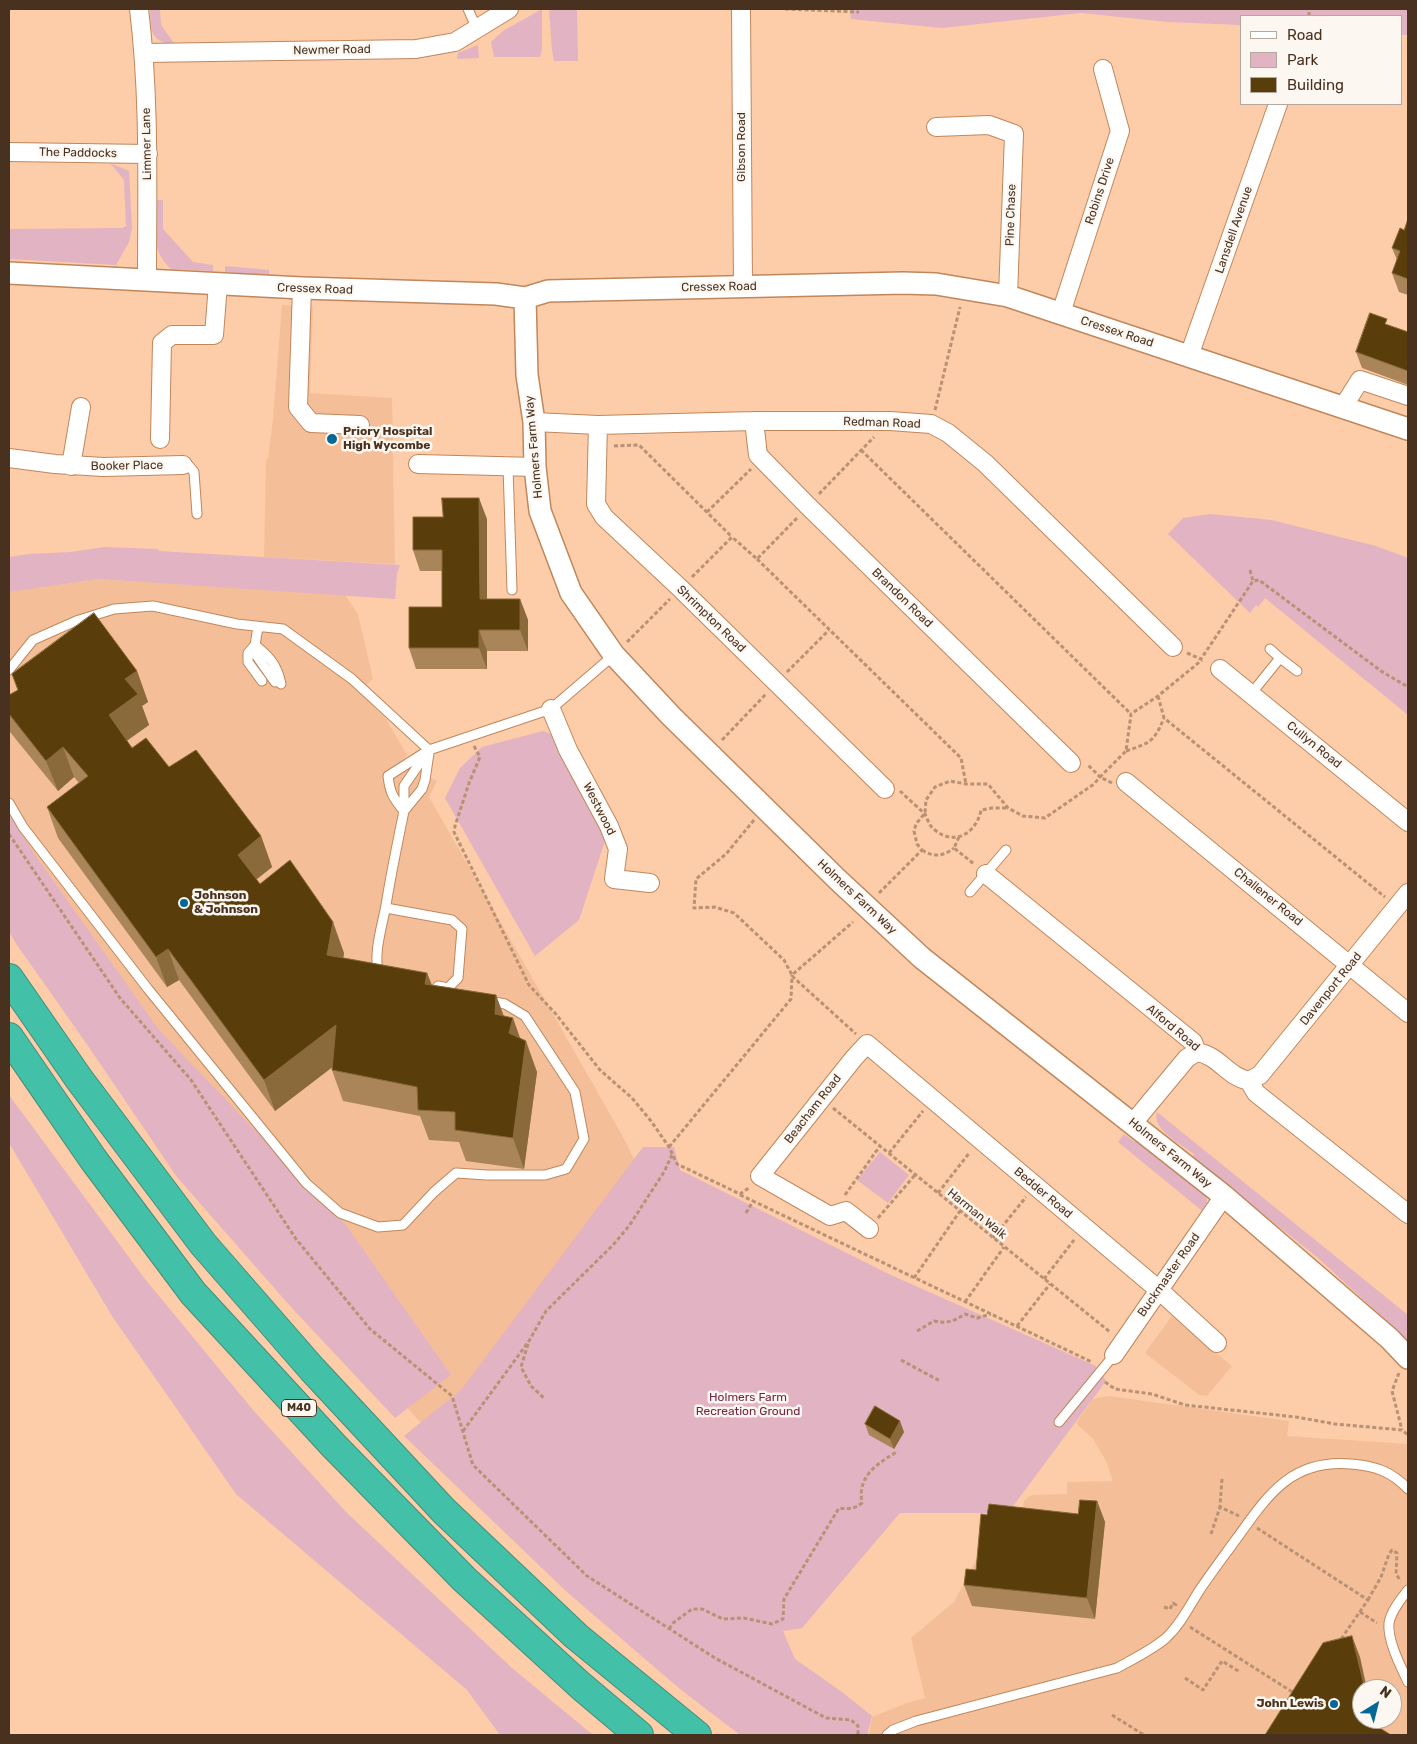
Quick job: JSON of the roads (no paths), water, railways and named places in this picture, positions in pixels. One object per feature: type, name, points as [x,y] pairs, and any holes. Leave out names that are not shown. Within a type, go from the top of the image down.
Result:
[{"type":"highway","name":"M40","points":[[9,978],[79,1079],[203,1244],[312,1368],[444,1511],[576,1636],[697,1735]]},
{"type":"highway","name":"M40","points":[[9,1037],[93,1160],[193,1293],[334,1446],[464,1579],[581,1686],[639,1735]]},
{"type":"street","name":"Limmer Lane","points":[[139,9],[144,53],[148,154],[147,280]]},
{"type":"street","name":"Newmer Road","points":[[144,53],[416,49],[455,42],[509,9]]},
{"type":"street","name":"Gibson Road","points":[[741,9],[743,286]]},
{"type":"street","name":"Robins Drive","points":[[1061,313],[1120,131],[1103,69]]},
{"type":"street","name":"Lansdell Avenue","points":[[1189,356],[1278,105]]},
{"type":"street","name":"Pine Chase","points":[[936,127],[990,125],[1014,134],[1008,296]]},
{"type":"street","name":"The Paddocks","points":[[9,152],[148,154]]},
{"type":"street","name":"Cressex Road","points":[[9,273],[302,288],[496,294],[525,298],[548,291],[903,283],[936,284],[1008,296],[1408,429]]},
{"type":"street","points":[[160,439],[162,343],[172,335],[214,335],[218,284]]},
{"type":"street","points":[[302,288],[298,407],[311,423],[360,425]]},
{"type":"street","name":"Holmers Farm Way","points":[[525,298],[527,375],[534,422],[535,467],[540,511],[572,593],[614,655],[671,716],[922,958],[1224,1196],[1390,1339],[1406,1362]]},
{"type":"street","points":[[1343,407],[1360,380],[1408,396]]},
{"type":"street","name":"Booker Place","points":[[71,466],[81,408]]},
{"type":"street","name":"Redman Road","points":[[534,422],[598,425],[754,421],[890,421],[931,424],[948,434],[985,463],[1173,647]]},
{"type":"street","name":"Brandon Road","points":[[754,421],[758,456],[1071,763]]},
{"type":"street","name":"Shrimpton Road","points":[[598,425],[596,504],[604,517],[886,789]]},
{"type":"street","name":"Booker Place","points":[[9,458],[71,466],[183,465]]},
{"type":"street","points":[[418,464],[535,467]]},
{"type":"street","name":"Cullyn Road","points":[[1220,669],[1408,822]]},
{"type":"street","name":"Westwood","points":[[551,709],[568,750],[609,826],[618,849],[614,879],[650,883]]},
{"type":"street","name":"Challener Road","points":[[1126,782],[1408,1012]]},
{"type":"street","name":"Alford Road","points":[[986,874],[1193,1042],[1198,1052],[1208,1054],[1238,1079],[1250,1081],[1256,1093],[1408,1214]]},
{"type":"street","name":"Davenport Road","points":[[1250,1081],[1260,1075],[1408,893]]},
{"type":"street","name":"Beacham Road","points":[[867,1044],[821,1099],[751,1190],[830,1216],[846,1211],[869,1229]]},
{"type":"street","name":"Bedder Road","points":[[867,1044],[1159,1290],[1217,1344]]},
{"type":"street","points":[[1133,1123],[1187,1058],[1198,1052]]},
{"type":"street","name":"Buckmaster Road","points":[[1118,1348],[1224,1196]]},
{"type":"lane","points":[[468,9],[477,29]]},
{"type":"lane","points":[[183,465],[189,466],[194,472],[197,514]]},
{"type":"lane","points":[[508,467],[512,590]]},
{"type":"lane","points":[[9,670],[33,640],[76,621],[114,609],[153,606],[237,624],[283,629],[352,679],[429,750]]},
{"type":"lane","points":[[258,626],[255,645],[248,653],[248,662],[262,681]]},
{"type":"lane","points":[[255,645],[265,653],[277,669],[278,683]]},
{"type":"lane","points":[[1270,649],[1296,671]]},
{"type":"lane","points":[[404,811],[394,800],[390,792],[388,776],[429,750],[551,709],[614,655]]},
{"type":"lane","points":[[1251,694],[1280,658]]},
{"type":"lane","points":[[404,811],[422,789],[429,750]]},
{"type":"lane","points":[[388,978],[379,976],[376,967],[390,875],[404,811],[404,786],[429,750]]},
{"type":"lane","points":[[9,803],[23,827],[148,989],[306,1183],[340,1213],[378,1227],[403,1225],[434,1192],[456,1173],[545,1175],[566,1169],[584,1139],[575,1092],[525,1016],[505,1004],[476,999]]},
{"type":"lane","points":[[970,892],[1006,850]]},
{"type":"lane","points":[[386,908],[452,920],[462,929],[458,978],[451,990],[431,985]]},
{"type":"lane","points":[[1059,1422],[1118,1348]]},
{"type":"lane","points":[[887,1735],[893,1730],[916,1721],[1117,1668],[1146,1652],[1166,1638],[1180,1621],[1263,1501],[1286,1480],[1300,1472],[1315,1467],[1345,1464],[1379,1469],[1397,1477],[1408,1489]]},
{"type":"lane","points":[[1406,1587],[1389,1624],[1390,1637],[1400,1667],[1408,1682]]},
{"type":"place","name":"Priory Hospital High Wycombe","points":[[332,439]]},
{"type":"place","name":"Johnson & Johnson","points":[[184,903]]},
{"type":"place","name":"John Lewis","points":[[1334,1704]]},
{"type":"park label","name":"Holmers Farm Recreation Ground","points":[[748,1405]]}]
